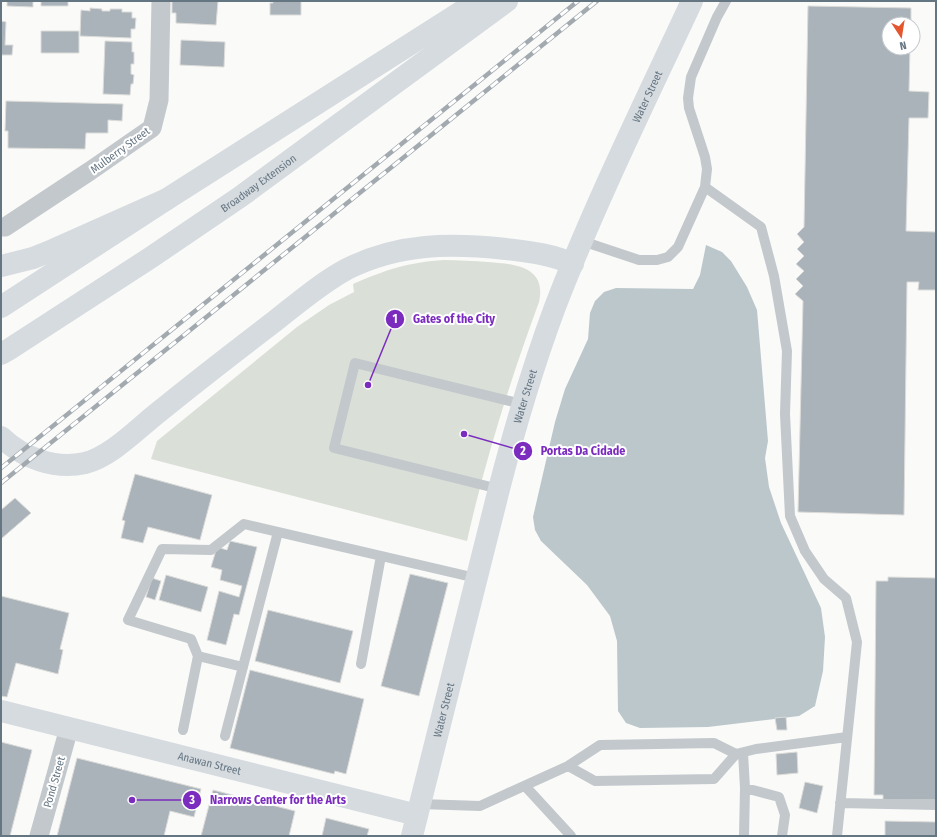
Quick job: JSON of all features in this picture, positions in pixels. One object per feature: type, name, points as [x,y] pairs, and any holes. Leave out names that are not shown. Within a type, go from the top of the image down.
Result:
[{"type":"main road","points":[[1,307],[167,199],[478,1]]},
{"type":"main road","name":"Broadway Extension","points":[[1,354],[114,282],[240,197],[507,1]]},
{"type":"main road","name":"Water Street","points":[[416,818],[476,578],[522,404],[549,325],[582,240],[692,1]]},
{"type":"main road","points":[[1,266],[43,254],[167,199]]},
{"type":"main road","points":[[1,438],[12,447],[35,459],[61,465],[73,465],[96,459],[116,446],[180,394],[316,289],[346,270],[362,262],[380,256],[409,249],[432,246],[472,246],[538,253],[573,264]]},
{"type":"main road","name":"Anawan Street","points":[[1,711],[416,818]]},
{"type":"street","name":"Mulberry Street","points":[[1,226],[5,226],[90,171],[152,128],[159,100],[161,1]]},
{"type":"street","name":"Pond Street","points":[[39,836],[69,728]]},
{"type":"lane","points":[[582,240],[639,260],[657,260],[668,257],[678,247],[705,187],[707,170],[705,157],[689,108],[689,87],[717,17],[726,1]]},
{"type":"lane","points":[[705,187],[760,226],[774,276],[787,351],[785,414],[790,516],[805,551],[824,579],[846,598],[857,642],[837,836]]},
{"type":"lane","points":[[499,489],[334,448],[355,363],[522,404]]},
{"type":"lane","points":[[183,730],[198,656],[190,639],[128,620],[162,549],[211,550],[244,524],[476,578]]},
{"type":"lane","points":[[225,736],[278,532]]},
{"type":"lane","points":[[361,664],[381,556]]},
{"type":"lane","points":[[198,656],[243,668]]},
{"type":"lane","points":[[568,766],[595,781],[714,779],[739,753],[756,749],[847,737]]},
{"type":"lane","points":[[416,818],[480,806],[568,766],[600,745],[714,743],[739,753]]},
{"type":"lane","points":[[739,753],[745,788],[744,836]]},
{"type":"lane","points":[[524,786],[571,836]]},
{"type":"lane","points":[[745,788],[779,798],[785,815],[782,836]]},
{"type":"lane","points":[[840,803],[936,805]]},
{"type":"shaded area","points":[[706,245],[722,252],[731,261],[747,287],[757,310],[768,441],[765,458],[769,487],[781,523],[821,608],[825,637],[823,671],[815,706],[799,716],[708,727],[640,728],[626,723],[618,711],[617,641],[610,616],[587,585],[541,541],[535,530],[533,517],[555,422],[565,389],[588,339],[590,313],[595,301],[604,292],[616,288],[693,289],[700,275]]},
{"type":"shaded area","points":[[444,260],[498,263],[518,266],[533,274],[538,281],[540,290],[539,302],[508,391],[490,451],[467,541],[151,459],[157,441],[297,327],[329,305],[354,292],[353,284],[408,265]]},
{"type":"building","points":[[7,1],[33,1],[33,7],[7,6]]},
{"type":"building","points":[[41,1],[68,1],[68,6],[41,6]]},
{"type":"building","points":[[172,1],[218,1],[216,25],[176,23],[176,13],[172,13]]},
{"type":"building","points":[[273,1],[301,1],[301,15],[270,15],[270,3],[273,3]]},
{"type":"building","points":[[808,6],[911,8],[911,16],[881,16],[881,56],[910,56],[909,91],[929,92],[928,118],[909,118],[906,231],[936,232],[936,290],[918,290],[919,282],[907,282],[904,515],[798,512],[803,301],[795,294],[803,286],[796,279],[804,271],[796,264],[804,256],[797,249],[804,242],[797,234],[804,227]]},
{"type":"building","points":[[90,8],[102,9],[102,11],[122,9],[122,12],[132,12],[132,18],[136,18],[135,29],[131,29],[131,38],[80,36],[81,10],[90,11]]},
{"type":"building","points":[[1,21],[6,22],[5,45],[13,45],[12,55],[1,55]]},
{"type":"building","points":[[41,31],[79,31],[79,53],[41,53]]},
{"type":"building","points":[[181,40],[225,42],[224,67],[180,65]]},
{"type":"building","points":[[105,41],[132,42],[134,64],[131,64],[131,74],[134,75],[130,95],[103,94]]},
{"type":"building","points":[[6,101],[123,104],[122,121],[108,120],[108,133],[86,133],[85,149],[8,148],[8,131],[5,131]]},
{"type":"building","points":[[135,474],[212,495],[200,540],[148,527],[143,543],[121,538],[125,521],[122,520]]},
{"type":"building","points":[[15,498],[31,513],[1,539],[1,510]]},
{"type":"building","points":[[230,541],[257,547],[239,615],[234,614],[226,645],[207,640],[219,591],[239,597],[242,586],[220,580],[222,570],[211,567],[217,547],[227,550]]},
{"type":"building","points":[[410,574],[448,583],[419,696],[381,686]]},
{"type":"building","points":[[166,575],[208,587],[201,612],[159,600]]},
{"type":"building","points":[[888,577],[936,578],[936,800],[883,800],[883,795],[874,795],[876,581],[888,581]]},
{"type":"building","points":[[152,578],[161,581],[155,600],[146,597]]},
{"type":"building","points":[[1,596],[69,613],[60,649],[63,650],[58,674],[16,663],[7,697],[1,696]]},
{"type":"building","points":[[268,610],[353,631],[340,683],[255,661]]},
{"type":"building","points":[[250,670],[364,699],[346,774],[335,771],[334,774],[230,748]]},
{"type":"building","points":[[786,717],[787,730],[777,730],[775,718]]},
{"type":"building","points":[[1,742],[32,750],[10,836],[1,836]]},
{"type":"building","points":[[797,752],[798,773],[777,775],[776,754]]},
{"type":"building","points":[[77,758],[201,789],[194,817],[170,811],[164,836],[57,836]]},
{"type":"building","points":[[805,782],[823,786],[817,813],[799,808]]},
{"type":"building","points":[[213,790],[295,811],[289,836],[201,836]]},
{"type":"building","points":[[326,818],[369,829],[367,836],[322,836]]},
{"type":"building","points":[[885,821],[936,822],[936,836],[885,836]]},
{"type":"railway","points":[[1,468],[578,1]]},
{"type":"railway","points":[[1,483],[597,1]]},
{"type":"place","name":"Gates of the City","points":[[368,385]]},
{"type":"place","name":"Portas Da Cidade","points":[[464,434]]},
{"type":"place","name":"Narrows Center for the Arts","points":[[132,800]]}]
